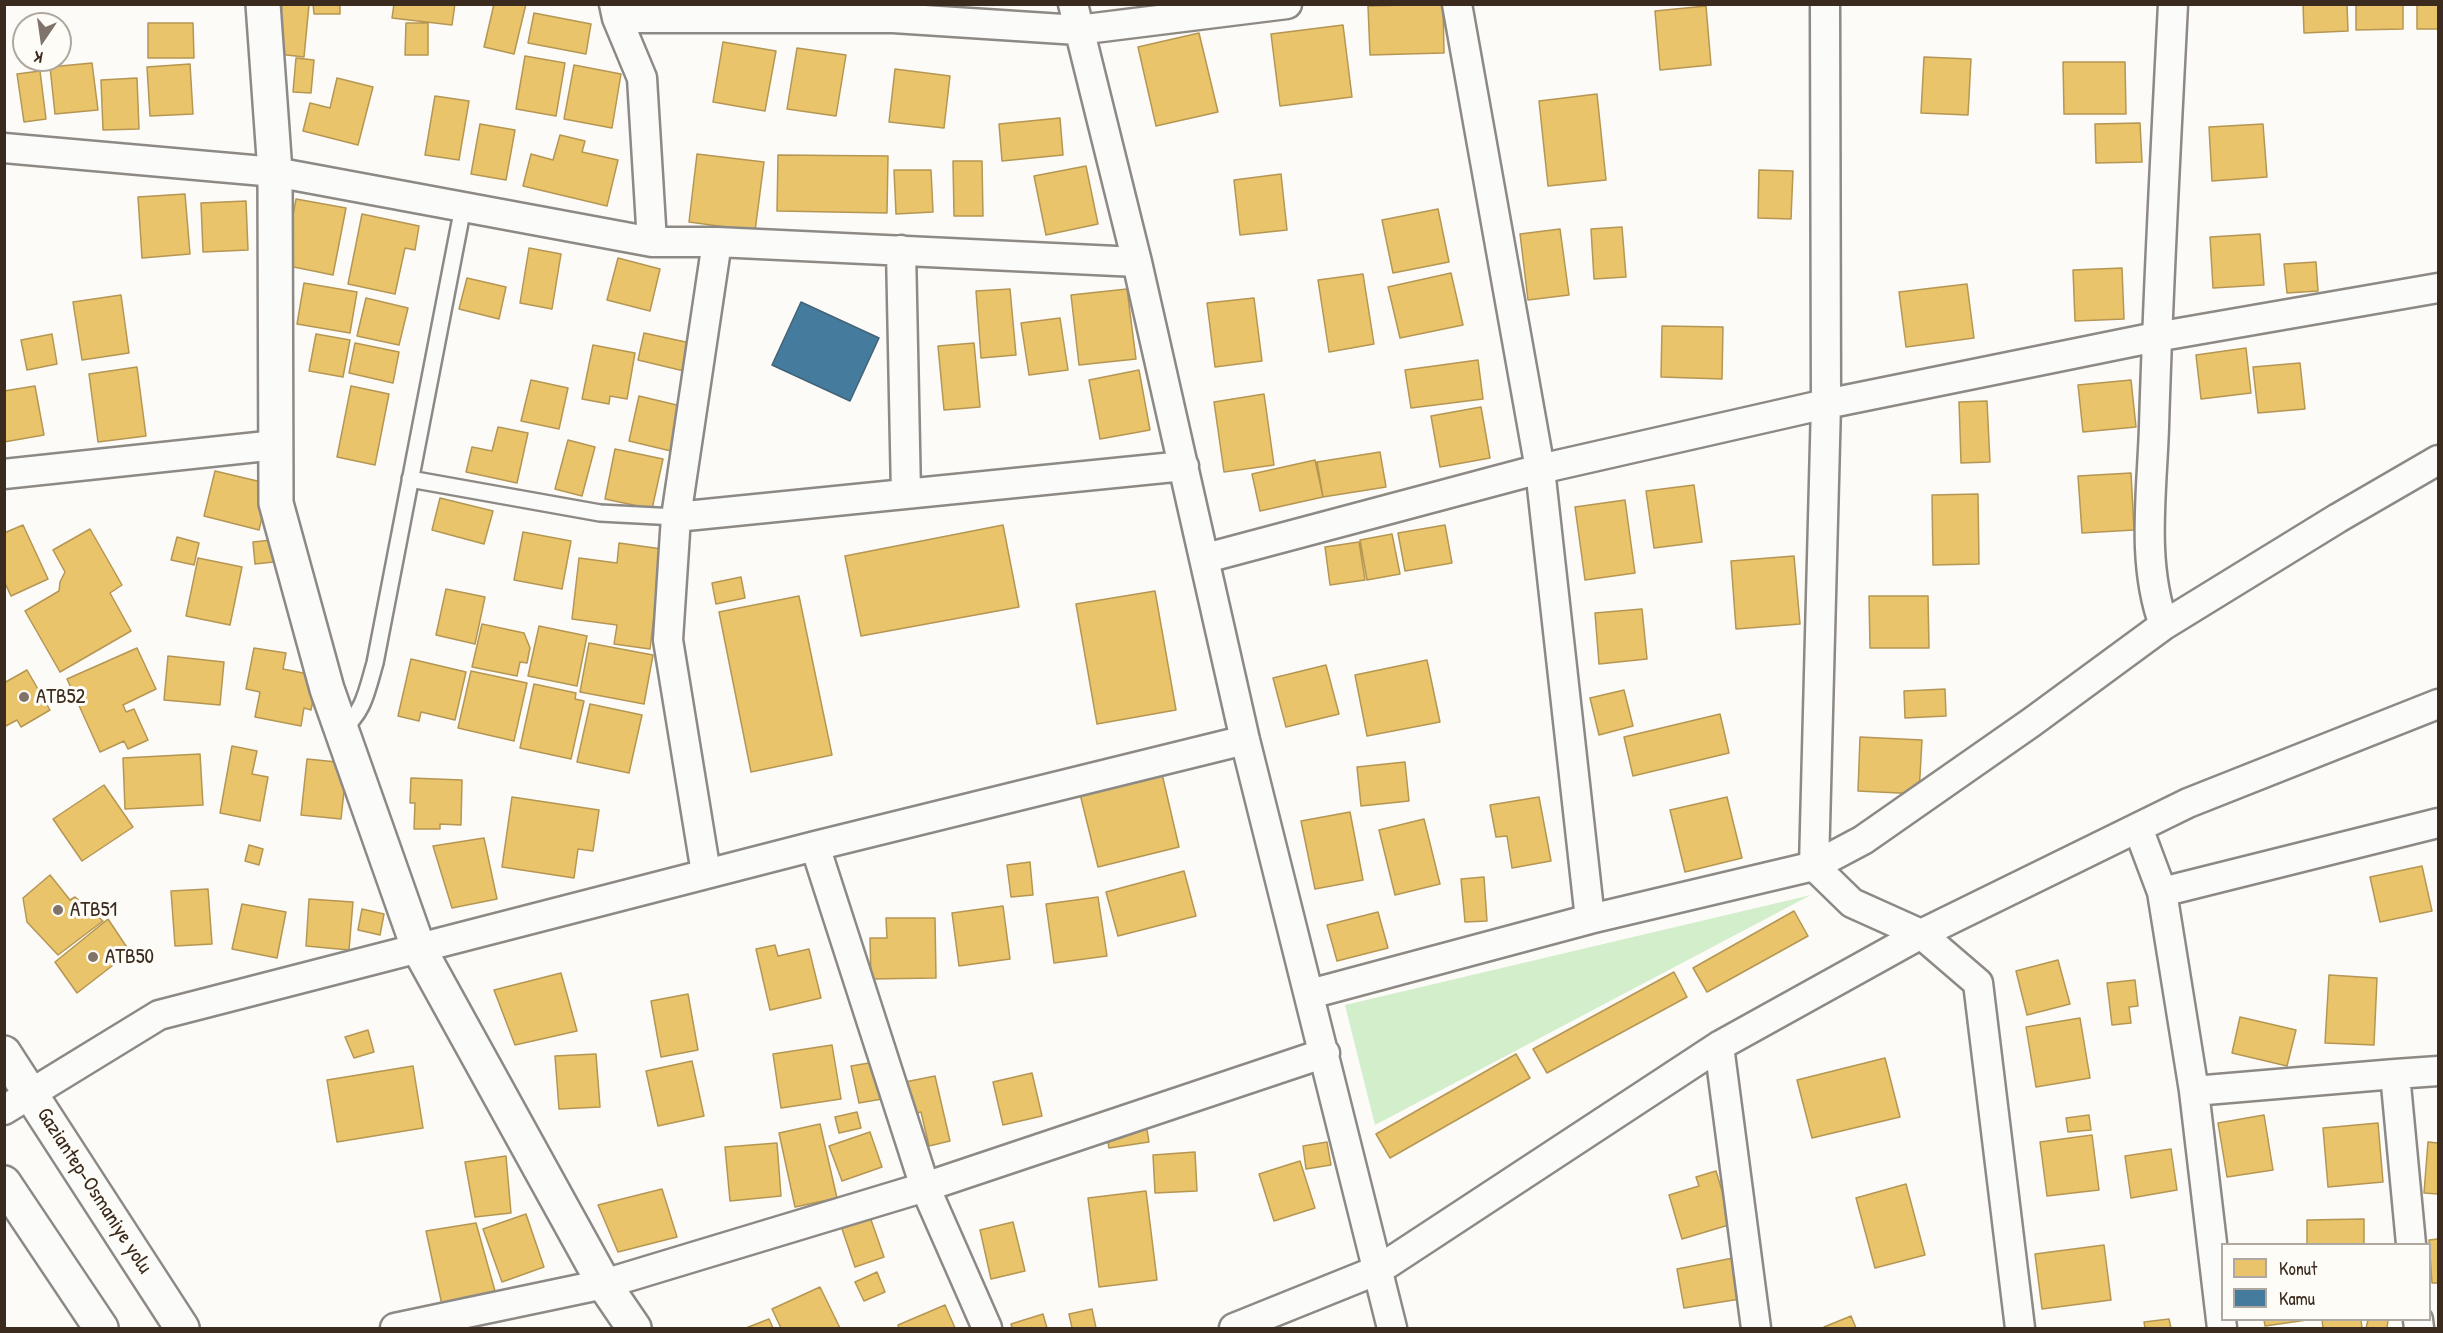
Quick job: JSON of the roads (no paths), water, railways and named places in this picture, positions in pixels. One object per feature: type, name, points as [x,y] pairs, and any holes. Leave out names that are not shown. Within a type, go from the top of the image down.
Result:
[{"type":"main road","points":[[263,4],[275,172],[276,503],[327,689],[418,947],[604,1284],[634,1329]]},
{"type":"main road","name":"Gaziantep-Osmaniye yolu","points":[[4,1053],[18,1101],[182,1329]]},
{"type":"main road","points":[[4,1183],[102,1329]]},
{"type":"street","points":[[652,242],[642,78],[615,11],[893,18],[1075,17],[1287,4]]},
{"type":"street","points":[[1457,4],[1540,469],[1590,919]]},
{"type":"street","points":[[1825,4],[1826,404],[1814,866],[1852,903],[1921,934],[1978,983],[2020,1329]]},
{"type":"street","points":[[2164,625],[2157,607],[2150,562],[2156,337],[2174,4]]},
{"type":"street","points":[[1075,17],[1137,262],[1206,558],[1245,740],[1325,1053],[1392,1329]]},
{"type":"street","points":[[4,148],[275,172],[652,242],[717,242],[1137,262]]},
{"type":"street","points":[[706,873],[668,640],[676,517],[717,242]]},
{"type":"street","points":[[901,250],[906,494]]},
{"type":"street","points":[[1206,558],[1540,469],[1826,404],[2156,337],[2439,288]]},
{"type":"street","points":[[4,474],[276,445]]},
{"type":"street","points":[[1310,994],[1590,919],[1814,866],[1872,834],[2032,722],[2164,625],[2338,518],[2439,460]]},
{"type":"street","points":[[676,517],[1184,466]]},
{"type":"street","points":[[1234,1329],[1378,1270],[1719,1046],[1921,934],[2188,803],[2439,704]]},
{"type":"street","points":[[18,1101],[159,1015],[706,873],[1245,740]]},
{"type":"street","points":[[2162,892],[2439,823]]},
{"type":"street","points":[[2138,828],[2162,892],[2194,1091],[2221,1320]]},
{"type":"street","points":[[815,846],[925,1188],[987,1329]]},
{"type":"street","points":[[1719,1046],[1755,1329]]},
{"type":"street","points":[[394,1329],[604,1284],[925,1188],[1325,1053]]},
{"type":"street","points":[[2194,1091],[2439,1071]]},
{"type":"street","points":[[2395,1074],[2411,1243]]},
{"type":"lane","points":[[341,730],[354,720],[364,701],[375,663],[463,207]]},
{"type":"lane","points":[[410,479],[600,513],[676,517]]},
{"type":"place","name":"ATB52","points":[[24,697]]},
{"type":"place","name":"ATB51","points":[[58,910]]},
{"type":"place","name":"ATB50","points":[[93,957]]}]
